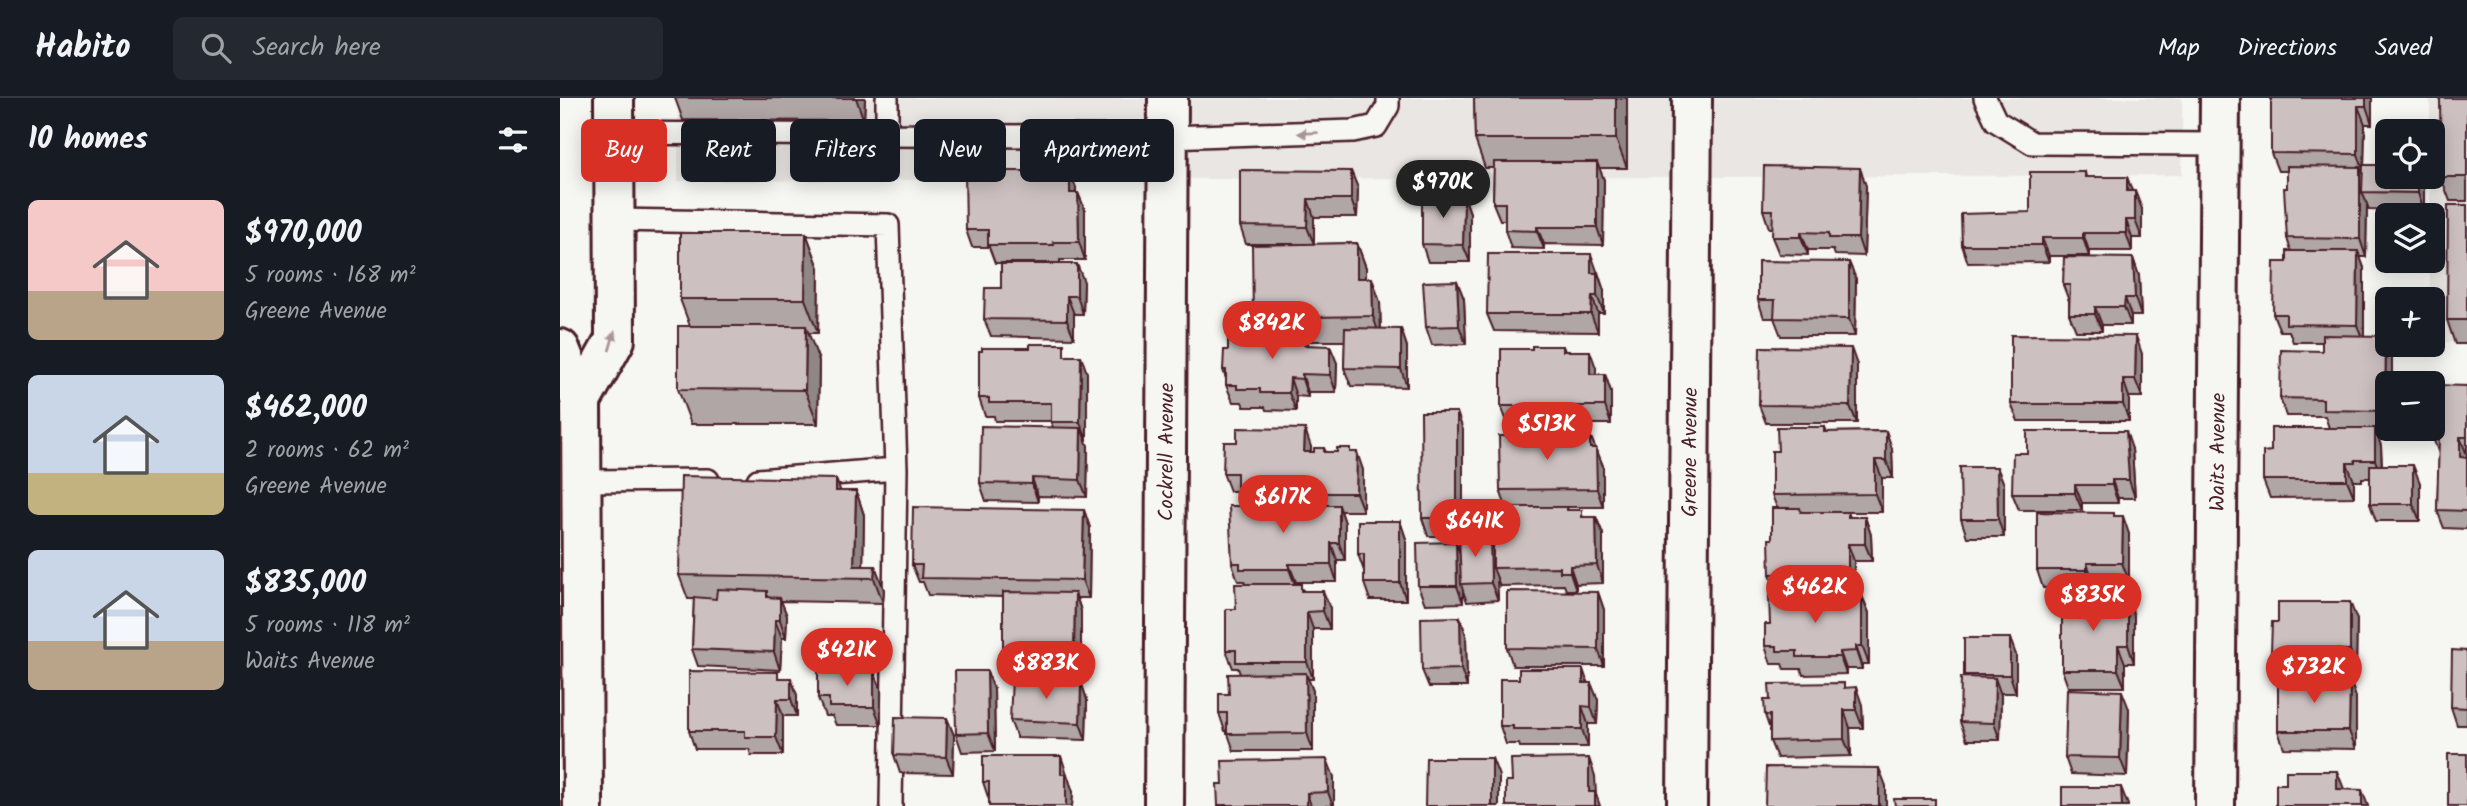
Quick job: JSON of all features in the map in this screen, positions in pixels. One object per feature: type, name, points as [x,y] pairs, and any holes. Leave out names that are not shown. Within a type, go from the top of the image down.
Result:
[{"type":"street","name":"Cockrell Avenue","points":[[1168,98],[1168,119]]},
{"type":"street","name":"Greene Avenue","points":[[1687,806],[1692,98]]},
{"type":"street","name":"Waits Avenue","points":[[2215,806],[2220,98]]},
{"type":"street","points":[[581,401],[615,340],[615,115]]},
{"type":"street","name":"Cockrell Avenue","points":[[1164,806],[1168,182]]},
{"type":"street","points":[[560,349],[581,401],[581,481],[571,536],[575,786]]},
{"type":"lane","points":[[887,98],[887,119]]},
{"type":"lane","points":[[1174,137],[1353,131],[1376,127],[1388,106],[1388,98]]},
{"type":"lane","points":[[1984,98],[1996,121],[2032,143],[2220,144]]},
{"type":"lane","points":[[615,115],[790,128]]},
{"type":"lane","points":[[900,135],[1020,136]]},
{"type":"lane","points":[[615,220],[888,225],[896,469],[891,806]]},
{"type":"lane","points":[[581,481],[737,480],[896,469]]},
{"type":"shaded area","points":[[678,98],[2182,98],[2182,175],[1174,179],[1174,119],[1020,119],[1020,180],[1006,180],[1006,119],[914,119],[914,180],[900,180],[900,119],[790,119],[790,181],[776,181],[776,119],[681,119],[681,181],[678,181]]},
{"type":"shaded area","points":[[2430,98],[2467,98],[2467,342],[2445,342],[2445,287],[2430,287],[2430,273],[2445,273],[2445,203],[2431,203],[2430,189],[2445,189],[2445,119],[2430,119]]},
{"type":"building","points":[[1474,98],[1616,98],[1616,139],[1475,139]]},
{"type":"building","points":[[2271,98],[2366,98],[2366,106],[2358,106],[2358,154],[2271,153]]},
{"type":"building","points":[[2440,98],[2467,98],[2467,177],[2445,177],[2445,119],[2440,119]]},
{"type":"building","points":[[1494,162],[1597,162],[1597,227],[1505,230],[1505,203],[1493,203]]},
{"type":"building","points":[[2363,165],[2375,165],[2375,189],[2418,189],[2418,193],[2362,192]]},
{"type":"building","points":[[1764,166],[1860,168],[1858,238],[1829,238],[1829,233],[1801,232],[1801,237],[1772,237],[1773,210],[1763,210]]},
{"type":"building","points":[[2287,166],[2360,167],[2360,239],[2287,238],[2284,188],[2287,188]]},
{"type":"building","points":[[1240,170],[1351,171],[1351,199],[1308,199],[1307,227],[1240,226]]},
{"type":"building","points":[[1006,171],[1020,171],[1020,182],[1070,182],[1070,193],[1078,193],[1079,242],[1053,242],[1054,245],[988,245],[988,230],[966,230],[965,182],[1006,182]]},
{"type":"building","points":[[2030,172],[2085,172],[2085,177],[2127,177],[2127,191],[2135,191],[2135,220],[2126,220],[2126,233],[2083,233],[2083,238],[2042,238],[2042,245],[1962,245],[1961,214],[2030,212]]},
{"type":"building","points":[[1422,196],[1464,196],[1463,245],[1422,244]]},
{"type":"building","points":[[2448,205],[2467,205],[2467,320],[2447,320]]},
{"type":"building","points":[[680,233],[806,233],[805,299],[680,299]]},
{"type":"building","points":[[1357,243],[1357,278],[1372,278],[1373,316],[1253,318],[1252,245]]},
{"type":"building","points":[[2287,251],[2358,251],[2357,325],[2286,324],[2286,314],[2273,314],[2274,262],[2287,262]]},
{"type":"building","points":[[1488,254],[1591,254],[1591,273],[1597,273],[1597,296],[1592,296],[1591,314],[1487,314]]},
{"type":"building","points":[[2064,257],[2133,258],[2135,298],[2125,298],[2124,307],[2095,307],[2095,314],[2069,314],[2070,285],[2063,285]]},
{"type":"building","points":[[1758,261],[1849,262],[1849,319],[1774,318],[1775,300],[1758,300]]},
{"type":"building","points":[[1001,264],[1077,264],[1077,296],[1067,296],[1067,320],[984,319],[985,288],[1001,288]]},
{"type":"building","points":[[1457,281],[1459,326],[1426,327],[1423,282]]},
{"type":"building","points":[[678,326],[806,326],[805,390],[678,389]]},
{"type":"building","points":[[1345,328],[1401,329],[1401,369],[1344,368]]},
{"type":"building","points":[[1228,335],[1305,335],[1304,345],[1330,346],[1330,375],[1302,374],[1302,379],[1290,378],[1289,393],[1260,393],[1260,389],[1237,389],[1237,385],[1226,385],[1226,370],[1223,370],[1224,350],[1228,350]]},
{"type":"building","points":[[2011,335],[2136,336],[2135,379],[2123,379],[2123,404],[2011,404]]},
{"type":"building","points":[[2322,335],[2375,336],[2375,357],[2386,357],[2386,371],[2375,371],[2375,411],[2323,410],[2323,399],[2280,398],[2281,350],[2322,351]]},
{"type":"building","points":[[1030,344],[1064,344],[1064,356],[1081,356],[1080,422],[1051,422],[1051,403],[989,403],[989,398],[979,398],[979,351],[982,351],[982,348],[1030,348]]},
{"type":"building","points":[[1532,346],[1563,346],[1563,351],[1590,351],[1590,374],[1605,374],[1605,406],[1501,406],[1501,349],[1532,349]]},
{"type":"building","points":[[1760,347],[1851,348],[1850,406],[1759,405]]},
{"type":"building","points":[[2445,385],[2467,386],[2467,437],[2460,437],[2460,457],[2467,458],[2467,511],[2437,510],[2439,441],[2445,441]]},
{"type":"building","points":[[1421,412],[1457,412],[1457,518],[1422,518]]},
{"type":"building","points":[[981,426],[1081,428],[1080,480],[1032,478],[1032,484],[980,483]]},
{"type":"building","points":[[1777,427],[1825,427],[1825,432],[1886,431],[1886,460],[1875,460],[1875,494],[1772,495],[1772,451],[1778,451]]},
{"type":"building","points":[[1237,428],[1305,429],[1304,452],[1314,452],[1314,448],[1324,448],[1324,452],[1337,452],[1337,448],[1350,448],[1350,452],[1357,452],[1356,493],[1304,493],[1304,487],[1237,486],[1237,473],[1223,473],[1224,442],[1237,442]]},
{"type":"building","points":[[2271,428],[2375,428],[2375,460],[2355,460],[2355,463],[2347,463],[2347,480],[2263,480],[2263,452],[2271,451]]},
{"type":"building","points":[[2027,431],[2126,431],[2129,480],[2112,480],[2112,485],[2075,485],[2075,493],[2012,493],[2013,453],[2027,453]]},
{"type":"building","points":[[1531,432],[1562,432],[1562,436],[1590,435],[1590,448],[1596,448],[1597,489],[1500,490],[1499,436],[1531,436]]},
{"type":"building","points":[[2370,465],[2413,465],[2413,504],[2370,504]]},
{"type":"building","points":[[1960,467],[1997,467],[1998,519],[1961,519]]},
{"type":"building","points":[[681,476],[836,479],[836,491],[856,491],[854,566],[875,566],[874,578],[679,575]]},
{"type":"building","points":[[1263,502],[1277,502],[1277,505],[1339,505],[1339,543],[1331,543],[1331,564],[1289,564],[1289,569],[1240,569],[1240,563],[1232,563],[1229,506],[1263,506]]},
{"type":"building","points":[[913,507],[1084,510],[1082,580],[921,578],[922,565],[912,565]]},
{"type":"building","points":[[1503,507],[1567,507],[1567,510],[1582,510],[1582,517],[1596,517],[1597,565],[1570,566],[1570,572],[1560,572],[1560,567],[1493,568],[1493,532],[1503,532]]},
{"type":"building","points":[[1772,508],[1800,508],[1801,512],[1848,512],[1848,517],[1865,517],[1865,544],[1848,544],[1848,573],[1770,574]]},
{"type":"building","points":[[2037,512],[2114,513],[2114,516],[2123,516],[2122,563],[2087,563],[2087,570],[2037,570]]},
{"type":"building","points":[[1358,521],[1400,521],[1400,583],[1364,583],[1364,554],[1358,554]]},
{"type":"building","points":[[1459,534],[1490,534],[1491,583],[1461,584]]},
{"type":"building","points":[[1456,542],[1457,586],[1418,586],[1417,543]]},
{"type":"building","points":[[1235,584],[1301,584],[1301,591],[1323,591],[1323,611],[1307,612],[1307,662],[1236,662],[1236,650],[1226,650],[1226,609],[1236,609]]},
{"type":"building","points":[[717,589],[767,591],[767,597],[780,598],[780,620],[775,620],[774,652],[692,649],[694,597],[716,599]]},
{"type":"building","points":[[1507,591],[1598,592],[1598,649],[1507,648]]},
{"type":"building","points":[[1003,592],[1075,593],[1074,647],[1003,646]]},
{"type":"building","points":[[1769,596],[1862,596],[1862,646],[1856,646],[1856,651],[1840,652],[1840,657],[1797,657],[1797,651],[1777,651],[1777,646],[1765,646],[1765,624],[1770,624]]},
{"type":"building","points":[[2062,598],[2128,598],[2128,645],[2118,645],[2118,670],[2062,670]]},
{"type":"building","points":[[2278,602],[2350,602],[2350,650],[2305,649],[2305,654],[2271,653],[2272,622],[2278,622]]},
{"type":"building","points":[[1460,617],[1461,669],[1422,670],[1421,618]]},
{"type":"building","points":[[1964,638],[2010,638],[2010,675],[1964,675]]},
{"type":"building","points":[[2452,650],[2467,651],[2467,708],[2451,707]]},
{"type":"building","points":[[1519,669],[1583,669],[1583,683],[1591,683],[1591,707],[1582,706],[1582,729],[1513,729],[1513,726],[1500,726],[1500,679],[1519,679]]},
{"type":"building","points":[[689,671],[778,672],[778,678],[791,678],[791,699],[777,699],[776,737],[745,737],[745,731],[689,731]]},
{"type":"building","points":[[818,671],[874,671],[874,707],[829,707],[829,698],[818,698]]},
{"type":"building","points":[[955,671],[987,671],[988,733],[956,734]]},
{"type":"building","points":[[1306,673],[1307,733],[1227,734],[1227,713],[1219,713],[1219,694],[1229,694],[1228,674]]},
{"type":"building","points":[[1961,677],[1995,678],[1994,723],[1960,722]]},
{"type":"building","points":[[1012,679],[1081,682],[1080,723],[1010,720]]},
{"type":"building","points":[[2278,679],[2350,680],[2349,731],[2278,731]]},
{"type":"building","points":[[1844,683],[1844,688],[1856,687],[1856,710],[1844,710],[1844,739],[1770,741],[1770,715],[1765,715],[1764,700],[1770,700],[1769,684]]},
{"type":"building","points":[[2067,689],[2122,691],[2120,758],[2065,757]]},
{"type":"building","points":[[895,717],[947,718],[946,757],[894,755]]},
{"type":"building","points":[[2448,754],[2467,754],[2467,806],[2448,806]]},
{"type":"building","points":[[983,756],[1061,756],[1061,774],[1066,774],[1066,806],[989,806],[989,782],[983,782]]},
{"type":"building","points":[[1426,758],[1492,758],[1492,806],[1425,806]]},
{"type":"building","points":[[1589,758],[1589,792],[1595,792],[1595,806],[1506,806],[1506,781],[1512,781],[1511,759]]},
{"type":"building","points":[[1327,759],[1328,792],[1307,793],[1307,806],[1218,805],[1217,784],[1223,784],[1222,761]]},
{"type":"building","points":[[1766,767],[1879,768],[1879,806],[1765,806]]},
{"type":"building","points":[[2286,771],[2337,771],[2337,789],[2362,790],[2362,806],[2276,806],[2276,784],[2286,784]]},
{"type":"building","points":[[2062,787],[2121,787],[2122,806],[2062,806]]},
{"type":"building","points":[[1894,799],[1935,799],[1935,806],[1895,806]]}]
